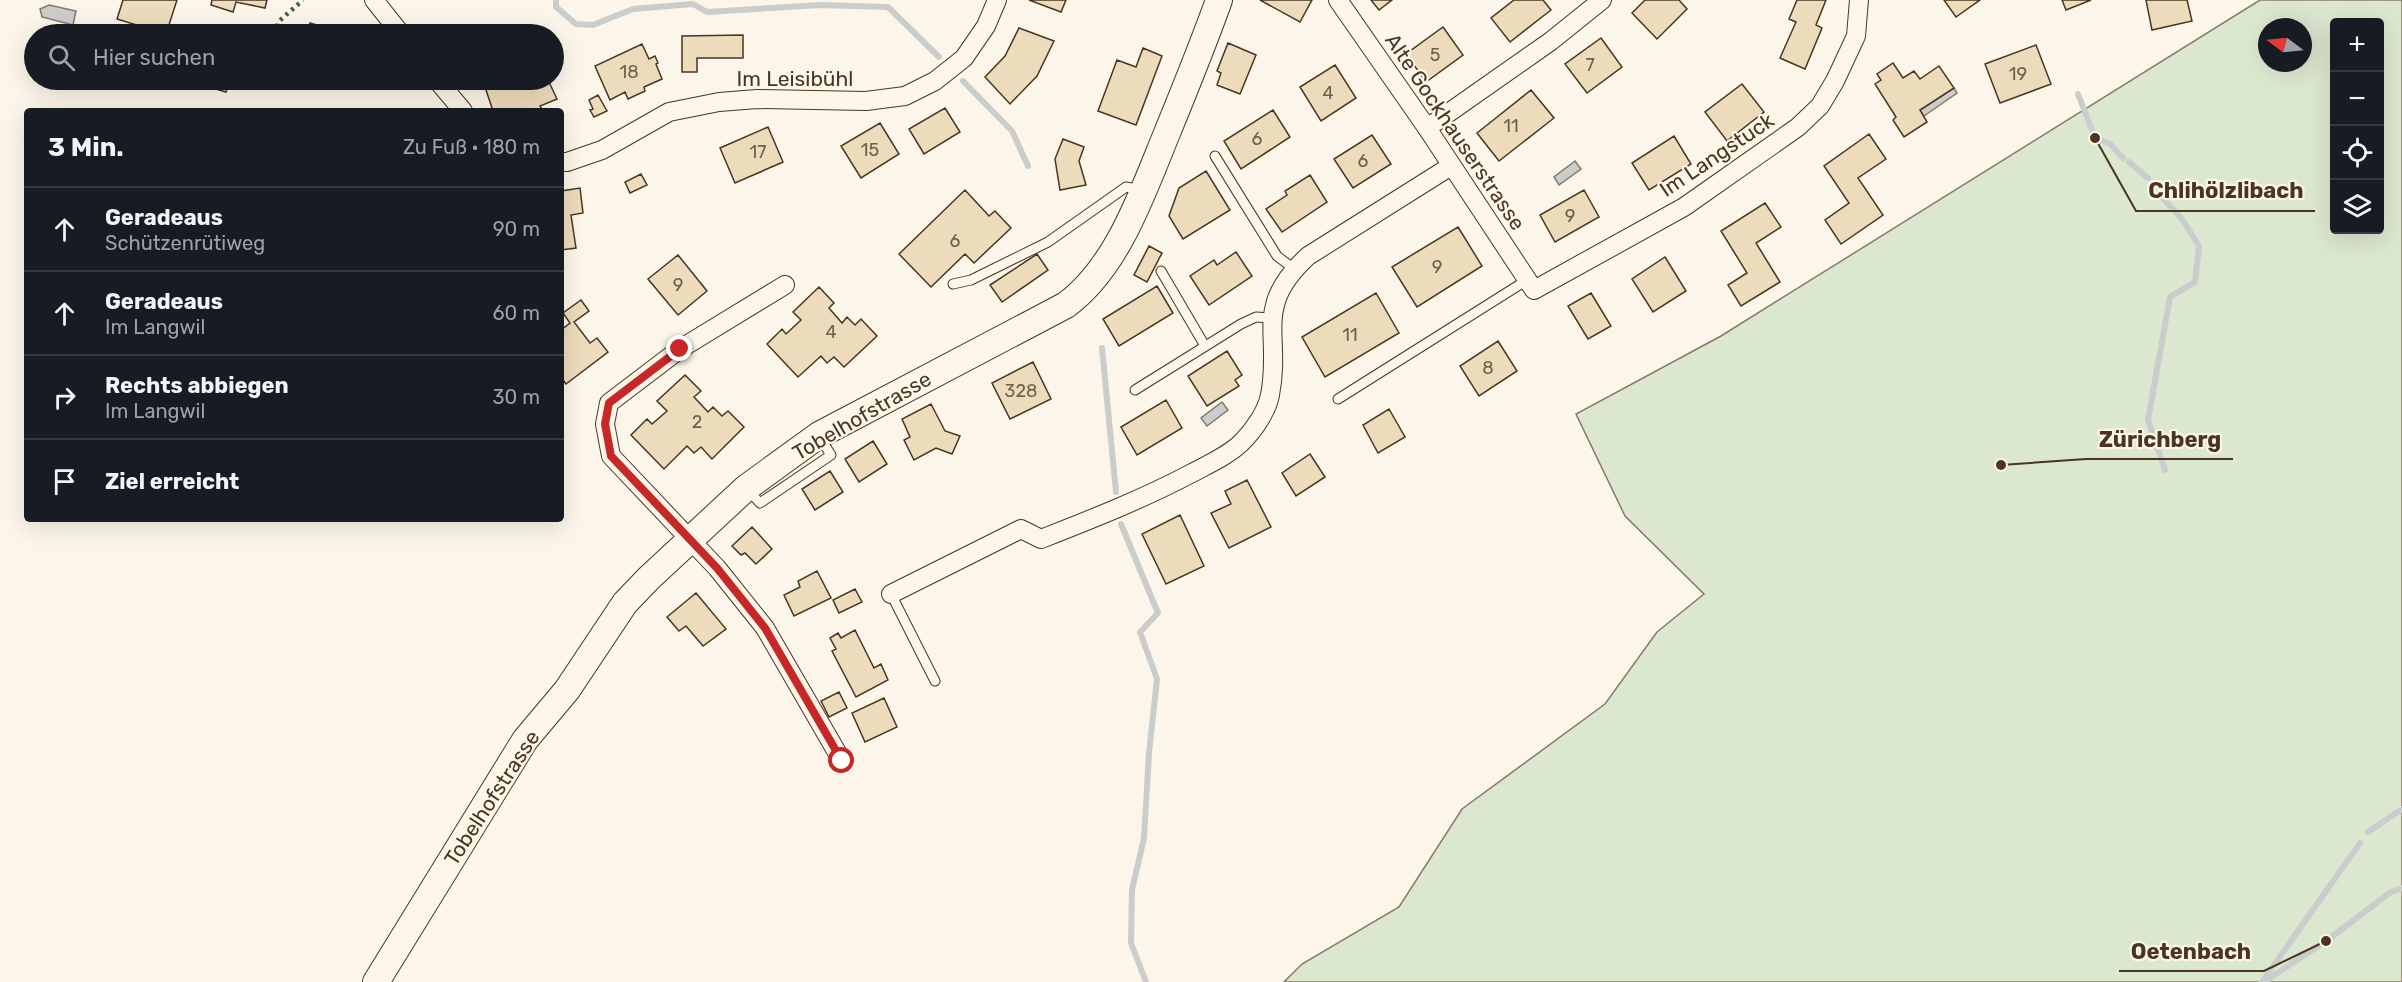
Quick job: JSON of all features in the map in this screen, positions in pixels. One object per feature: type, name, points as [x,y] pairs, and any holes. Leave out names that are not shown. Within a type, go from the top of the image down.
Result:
[{"type":"main road","name":"Tobelhofstrasse","points":[[376,982],[525,740],[567,690],[625,603],[690,538],[746,488],[819,435],[1066,306],[1083,293],[1111,254],[1143,190],[1220,0]]},
{"type":"street","points":[[374,0],[393,24]]},
{"type":"street","name":"Im Leisibühl","points":[[564,162],[602,150],[669,111],[719,102],[757,99],[866,101],[905,96],[934,81],[964,58],[986,26],[997,0]]},
{"type":"street","name":"Alte Gockhauserstrasse","points":[[1338,0],[1427,128],[1531,285]]},
{"type":"street","points":[[1427,128],[1551,41],[1602,0]]},
{"type":"street","name":"Im Langstuck","points":[[1531,285],[1684,207],[1798,127],[1820,106],[1835,81],[1856,36],[1859,0]]},
{"type":"street","points":[[446,90],[461,108]]},
{"type":"street","points":[[891,594],[1021,529],[1041,539],[1148,496],[1216,460],[1242,443],[1258,422],[1270,397],[1273,369],[1271,318],[1277,295],[1294,269],[1308,256],[1451,166]]},
{"type":"street","points":[[785,285],[680,349],[609,403],[605,424],[611,456],[717,568],[765,628],[842,761]]},
{"type":"lane","points":[[1215,156],[1277,256],[1294,269]]},
{"type":"lane","points":[[953,284],[971,280],[1047,242],[1126,187],[1143,190]]},
{"type":"lane","points":[[1161,271],[1205,346]]},
{"type":"lane","points":[[1338,399],[1531,285]]},
{"type":"lane","points":[[1134,390],[1256,317],[1271,318]]},
{"type":"lane","points":[[891,594],[935,681]]},
{"type":"green space","points":[[2260,0],[2402,0],[2402,982],[1284,982],[1302,964],[1399,907],[1462,809],[1605,704],[1657,632],[1704,594],[1625,516],[1576,414],[1721,336]]},
{"type":"shaded area","points":[[49,5],[76,11],[73,24],[42,17],[40,9]]},
{"type":"shaded area","points":[[1954,88],[1957,93],[1924,116],[1920,110]]},
{"type":"shaded area","points":[[1575,161],[1581,169],[1559,185],[1554,177]]},
{"type":"shaded area","points":[[1222,402],[1228,410],[1207,426],[1201,418]]},
{"type":"building","points":[[123,0],[177,0],[169,24],[133,24],[117,19]]},
{"type":"building","points":[[212,0],[267,0],[265,8],[236,2],[233,12],[211,5]]},
{"type":"building","points":[[1029,0],[1066,0],[1061,12]]},
{"type":"building","points":[[1260,0],[1312,0],[1300,22]]},
{"type":"building","points":[[1371,0],[1392,0],[1379,10]]},
{"type":"building","points":[[1514,0],[1543,0],[1551,10],[1510,42],[1491,18]]},
{"type":"building","points":[[1645,0],[1679,0],[1687,9],[1657,39],[1632,13]]},
{"type":"building","points":[[1797,0],[1826,0],[1816,25],[1822,28],[1805,69],[1780,58],[1796,22],[1789,19]]},
{"type":"building","points":[[1944,0],[1980,0],[1956,17]]},
{"type":"building","points":[[2062,0],[2091,0],[2066,10]]},
{"type":"building","points":[[2146,0],[2187,0],[2192,21],[2152,30]]},
{"type":"building","points":[[1443,27],[1463,55],[1426,82],[1406,54]]},
{"type":"building","points":[[1019,28],[1054,41],[1037,76],[1010,104],[985,77],[1005,56]]},
{"type":"building","points":[[743,35],[743,58],[697,58],[697,72],[682,72],[682,36]]},
{"type":"building","points":[[1601,38],[1622,67],[1587,93],[1565,64]]},
{"type":"building","points":[[1228,43],[1256,55],[1240,94],[1217,85],[1221,73],[1217,71]]},
{"type":"building","points":[[642,44],[649,59],[655,56],[662,79],[644,87],[645,91],[628,99],[625,92],[610,100],[595,66]]},
{"type":"building","points":[[2036,45],[2051,84],[2000,103],[1985,64]]},
{"type":"building","points":[[1143,48],[1162,56],[1136,125],[1098,111],[1117,60],[1136,67]]},
{"type":"building","points":[[1893,63],[1903,78],[1914,71],[1920,79],[1939,66],[1954,88],[1920,110],[1927,122],[1904,137],[1893,120],[1896,117],[1875,84],[1881,80],[1877,74]]},
{"type":"building","points":[[1335,65],[1356,98],[1321,121],[1300,87]]},
{"type":"building","points":[[1742,84],[1764,112],[1727,141],[1705,112]]},
{"type":"building","points":[[486,90],[553,90],[557,99],[540,106],[541,108],[492,108]]},
{"type":"building","points":[[1531,90],[1554,118],[1499,161],[1477,133]]},
{"type":"building","points":[[598,95],[607,111],[594,117],[590,110],[593,109],[589,100]]},
{"type":"building","points":[[945,108],[960,132],[924,154],[909,129]]},
{"type":"building","points":[[1273,110],[1290,137],[1241,169],[1224,141]]},
{"type":"building","points":[[880,123],[899,154],[861,178],[841,146]]},
{"type":"building","points":[[768,127],[783,162],[735,183],[720,148]]},
{"type":"building","points":[[1869,134],[1886,159],[1858,178],[1883,215],[1841,244],[1825,220],[1849,203],[1824,166]]},
{"type":"building","points":[[1372,135],[1391,164],[1353,188],[1334,159]]},
{"type":"building","points":[[1674,136],[1691,164],[1649,190],[1632,163]]},
{"type":"building","points":[[1063,139],[1084,147],[1079,161],[1086,185],[1060,190],[1055,159]]},
{"type":"building","points":[[1206,171],[1230,210],[1183,239],[1169,216],[1179,188]]},
{"type":"building","points":[[641,174],[647,185],[630,193],[625,182]]},
{"type":"building","points":[[1310,175],[1327,202],[1282,232],[1266,209],[1287,195],[1285,191]]},
{"type":"building","points":[[580,188],[583,213],[571,215],[576,248],[564,250],[564,191]]},
{"type":"building","points":[[965,190],[989,216],[995,211],[1011,228],[974,263],[965,254],[931,287],[899,254]]},
{"type":"building","points":[[1584,190],[1599,217],[1555,242],[1540,215]]},
{"type":"building","points":[[1765,203],[1781,227],[1756,243],[1780,282],[1741,306],[1728,285],[1747,273],[1721,231]]},
{"type":"building","points":[[1458,227],[1482,266],[1417,307],[1392,267]]},
{"type":"building","points":[[1149,246],[1162,253],[1147,282],[1134,275]]},
{"type":"building","points":[[1236,252],[1252,276],[1209,305],[1190,276],[1214,260],[1217,265]]},
{"type":"building","points":[[1037,254],[1048,270],[1002,302],[990,285]]},
{"type":"building","points":[[678,255],[707,291],[678,315],[648,279]]},
{"type":"building","points":[[1665,257],[1686,291],[1653,312],[1632,279]]},
{"type":"building","points":[[1157,286],[1173,313],[1119,346],[1103,319]]},
{"type":"building","points":[[819,287],[834,303],[829,308],[842,323],[847,317],[855,325],[861,319],[877,336],[844,367],[834,357],[827,363],[821,356],[798,377],[767,344],[782,329],[786,334],[801,320],[793,312]]},
{"type":"building","points":[[1376,293],[1399,333],[1325,377],[1302,337]]},
{"type":"building","points":[[1591,293],[1611,326],[1588,339],[1568,306]]},
{"type":"building","points":[[581,300],[589,311],[574,322],[590,343],[597,338],[608,352],[566,384],[564,381],[564,328],[570,323],[564,312]]},
{"type":"building","points":[[1498,341],[1517,371],[1479,396],[1460,366]]},
{"type":"building","points":[[1227,351],[1242,375],[1235,380],[1239,386],[1207,406],[1188,376]]},
{"type":"building","points":[[1033,362],[1051,399],[1010,419],[992,383]]},
{"type":"building","points":[[685,375],[701,391],[694,397],[708,412],[713,407],[722,416],[728,411],[744,427],[712,459],[701,447],[694,453],[687,446],[664,469],[631,435],[647,419],[652,424],[667,411],[657,401]]},
{"type":"building","points":[[1166,400],[1182,428],[1137,455],[1121,427]]},
{"type":"building","points":[[931,404],[945,431],[960,436],[952,454],[936,448],[914,460],[904,440],[910,437],[902,419]]},
{"type":"building","points":[[1389,409],[1405,437],[1378,453],[1363,425]]},
{"type":"building","points":[[873,441],[887,464],[859,482],[845,459]]},
{"type":"building","points":[[1310,454],[1325,477],[1296,496],[1282,473]]},
{"type":"building","points":[[830,471],[843,492],[815,510],[802,489]]},
{"type":"building","points":[[1247,480],[1271,527],[1229,548],[1211,513],[1231,504],[1225,491]]},
{"type":"building","points":[[1180,515],[1204,566],[1166,584],[1142,534]]},
{"type":"building","points":[[752,527],[772,549],[756,564],[745,553],[741,555],[732,546]]},
{"type":"building","points":[[817,571],[831,598],[794,616],[784,595],[800,587],[798,581]]},
{"type":"building","points":[[855,589],[862,602],[839,613],[833,600]]},
{"type":"building","points":[[696,593],[726,629],[703,646],[686,626],[679,631],[667,617]]},
{"type":"building","points":[[855,630],[874,668],[881,664],[888,680],[856,697],[832,651],[836,649],[830,638],[838,633],[841,638]]},
{"type":"building","points":[[839,692],[847,708],[829,717],[821,701]]},
{"type":"building","points":[[884,698],[897,727],[865,742],[852,713]]},
{"type":"waterway","points":[[556,0],[556,7],[576,24],[593,25],[633,9],[693,4],[707,12],[820,5],[888,7],[939,57]]},
{"type":"waterway","points":[[963,81],[1012,131],[1028,166]]},
{"type":"waterway","points":[[2078,94],[2095,138],[2110,144],[2123,158]]},
{"type":"waterway","points":[[2129,162],[2148,178]]},
{"type":"waterway","points":[[2160,195],[2182,219],[2199,246],[2195,282],[2170,297],[2148,420],[2165,470]]},
{"type":"waterway","points":[[1102,348],[1116,492]]},
{"type":"waterway","points":[[1121,524],[1158,613],[1140,632],[1157,679],[1149,753],[1144,838],[1132,890],[1131,943],[1146,982]]},
{"type":"waterway","points":[[2368,832],[2402,809]]},
{"type":"waterway","points":[[2262,982],[2360,843]]},
{"type":"waterway","points":[[2264,982],[2326,941],[2391,892],[2402,888]]},
{"type":"hedge","points":[[278,24],[303,0]]},
{"type":"place","name":"Chlihölzlibach","points":[[2095,138]]},
{"type":"place","name":"Zürichberg","points":[[2001,465]]},
{"type":"place","name":"Oetenbach","points":[[2326,941]]},
{"type":"route","points":[[680,349],[609,403],[605,424],[611,456],[717,568],[765,628],[842,761]]}]
